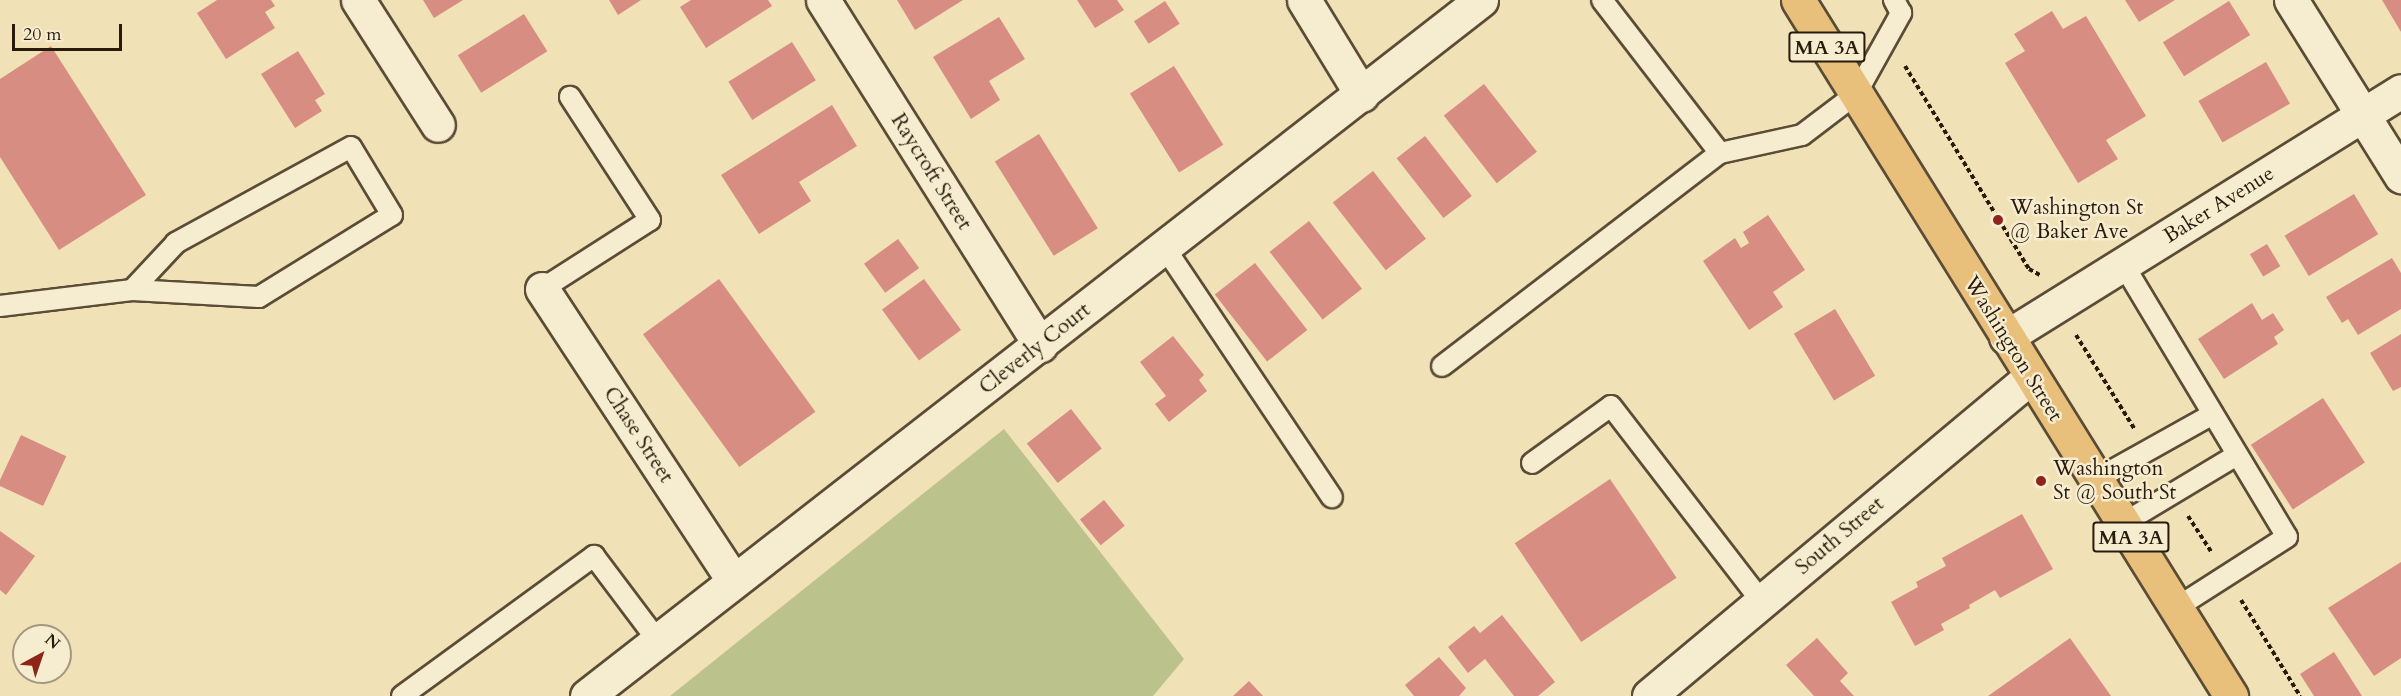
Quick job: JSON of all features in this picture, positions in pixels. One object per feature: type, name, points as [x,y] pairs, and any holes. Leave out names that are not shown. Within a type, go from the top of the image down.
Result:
[{"type":"main road","name":"Washington Street","points":[[1798,0],[2231,696]]},
{"type":"street","points":[[358,0],[438,126]]},
{"type":"street","name":"Raycroft Street","points":[[823,0],[1040,345]]},
{"type":"street","points":[[1304,0],[1362,95]]},
{"type":"street","name":"Cleverly Court","points":[[587,696],[1166,248],[1481,0]]},
{"type":"street","points":[[2291,0],[2401,176]]},
{"type":"street","name":"Baker Avenue","points":[[2006,337],[2401,91]]},
{"type":"street","name":"Chase Street","points":[[542,290],[734,581]]},
{"type":"street","name":"South Street","points":[[1649,696],[2031,377]]},
{"type":"lane","points":[[1602,0],[1720,153]]},
{"type":"lane","points":[[1442,366],[1720,153],[1802,135],[1856,94],[1901,13],[1894,0]]},
{"type":"lane","points":[[542,290],[650,220],[570,97]]},
{"type":"lane","points":[[0,306],[132,290],[259,297],[392,215],[351,147],[176,243],[132,290]]},
{"type":"lane","points":[[1166,248],[1332,497]]},
{"type":"lane","points":[[2123,264],[2287,537],[2176,608]]},
{"type":"lane","points":[[1532,463],[1611,406],[1762,602]]},
{"type":"lane","points":[[2095,480],[2213,414]]},
{"type":"lane","points":[[2122,524],[2237,455]]},
{"type":"lane","points":[[402,696],[594,556],[658,641]]},
{"type":"path","points":[[1888,37],[2029,269],[2040,275],[2050,275]]},
{"type":"green space","points":[[1004,429],[1184,659],[1153,696],[670,696]]},
{"type":"building","points":[[217,0],[271,0],[275,6],[265,12],[275,28],[226,59],[197,13]]},
{"type":"building","points":[[423,0],[463,0],[434,18]]},
{"type":"building","points":[[609,0],[641,0],[618,15]]},
{"type":"building","points":[[691,0],[768,0],[772,6],[706,48],[680,7]]},
{"type":"building","points":[[897,0],[963,0],[915,30]]},
{"type":"building","points":[[1077,0],[1117,0],[1124,10],[1095,28]]},
{"type":"building","points":[[2125,0],[2175,0],[2139,22]]},
{"type":"building","points":[[2382,0],[2401,0],[2401,32]]},
{"type":"building","points":[[1165,1],[1180,24],[1149,44],[1134,21]]},
{"type":"building","points":[[2229,1],[2250,35],[2184,76],[2163,42]]},
{"type":"building","points":[[2052,11],[2063,29],[2086,16],[2146,116],[2106,140],[2118,159],[2078,183],[2005,63],[2025,51],[2014,34]]},
{"type":"building","points":[[524,14],[547,51],[481,93],[458,55]]},
{"type":"building","points":[[999,17],[1025,59],[989,81],[1000,100],[971,119],[933,57]]},
{"type":"building","points":[[792,42],[816,80],[752,120],[728,82]]},
{"type":"building","points":[[51,46],[146,195],[59,250],[0,157],[0,79]]},
{"type":"building","points":[[298,51],[325,94],[315,100],[322,111],[295,128],[261,74]]},
{"type":"building","points":[[2266,62],[2290,104],[2222,143],[2198,101]]},
{"type":"building","points":[[1174,66],[1223,145],[1179,172],[1130,94]]},
{"type":"building","points":[[1484,84],[1537,152],[1497,183],[1444,115]]},
{"type":"building","points":[[832,105],[857,146],[799,182],[811,201],[759,234],[721,175]]},
{"type":"building","points":[[1039,134],[1098,228],[1054,256],[995,162]]},
{"type":"building","points":[[1425,136],[1472,196],[1443,218],[1397,158]]},
{"type":"building","points":[[1373,171],[1426,239],[1386,270],[1333,202]]},
{"type":"building","points":[[2354,194],[2378,234],[2309,276],[2285,236]]},
{"type":"building","points":[[1768,215],[1805,270],[1773,292],[1783,307],[1749,330],[1703,261],[1735,238],[1741,248],[1749,243],[1743,232]]},
{"type":"building","points":[[1309,221],[1362,289],[1323,320],[1270,252]]},
{"type":"building","points":[[898,239],[919,268],[885,293],[864,264]]},
{"type":"building","points":[[2267,244],[2280,266],[2263,277],[2250,254]]},
{"type":"building","points":[[2392,258],[2401,273],[2401,309],[2358,335],[2348,319],[2342,323],[2326,297]]},
{"type":"building","points":[[1255,263],[1307,330],[1267,361],[1215,294]]},
{"type":"building","points":[[719,279],[815,412],[739,467],[643,334]]},
{"type":"building","points":[[924,279],[961,330],[919,361],[882,310]]},
{"type":"building","points":[[2252,303],[2262,320],[2273,313],[2284,330],[2274,337],[2278,344],[2224,379],[2198,339]]},
{"type":"building","points":[[1835,309],[1875,376],[1834,401],[1794,334]]},
{"type":"building","points":[[2401,334],[2401,387],[2393,391],[2370,353]]},
{"type":"building","points":[[1173,336],[1204,375],[1199,380],[1207,391],[1169,422],[1155,404],[1166,396],[1140,362]]},
{"type":"building","points":[[2323,398],[2365,463],[2293,509],[2251,445]]},
{"type":"building","points":[[1071,409],[1102,448],[1058,483],[1027,443]]},
{"type":"building","points":[[21,435],[66,456],[43,506],[0,486],[0,480]]},
{"type":"building","points":[[1610,479],[1677,578],[1581,642],[1515,543]]},
{"type":"building","points":[[1104,500],[1125,526],[1101,545],[1080,520]]},
{"type":"building","points":[[2022,514],[2053,569],[2000,598],[1995,590],[1969,605],[1970,608],[1941,624],[1944,630],[1915,646],[1891,602],[1918,587],[1916,582],[1946,566],[1942,558]]},
{"type":"building","points":[[0,531],[35,556],[6,595],[0,590]]},
{"type":"building","points":[[2401,562],[2401,658],[2374,676],[2328,608]]},
{"type":"building","points":[[1502,615],[1555,682],[1538,696],[1514,696],[1485,659],[1468,673],[1448,647],[1474,626],[1480,633]]},
{"type":"building","points":[[1817,638],[1848,673],[1840,681],[1854,696],[1814,696],[1786,665]]},
{"type":"building","points":[[2070,638],[2111,696],[1988,696]]},
{"type":"building","points":[[2334,652],[2362,696],[2314,696],[2300,674]]},
{"type":"building","points":[[1439,657],[1466,688],[1459,696],[1414,696],[1405,685]]},
{"type":"building","points":[[1249,681],[1263,696],[1233,696]]},
{"type":"place","name":"Washington St @ Baker Ave","points":[[1998,220]]},
{"type":"place","name":"Washington St @ South St","points":[[2041,481]]}]
